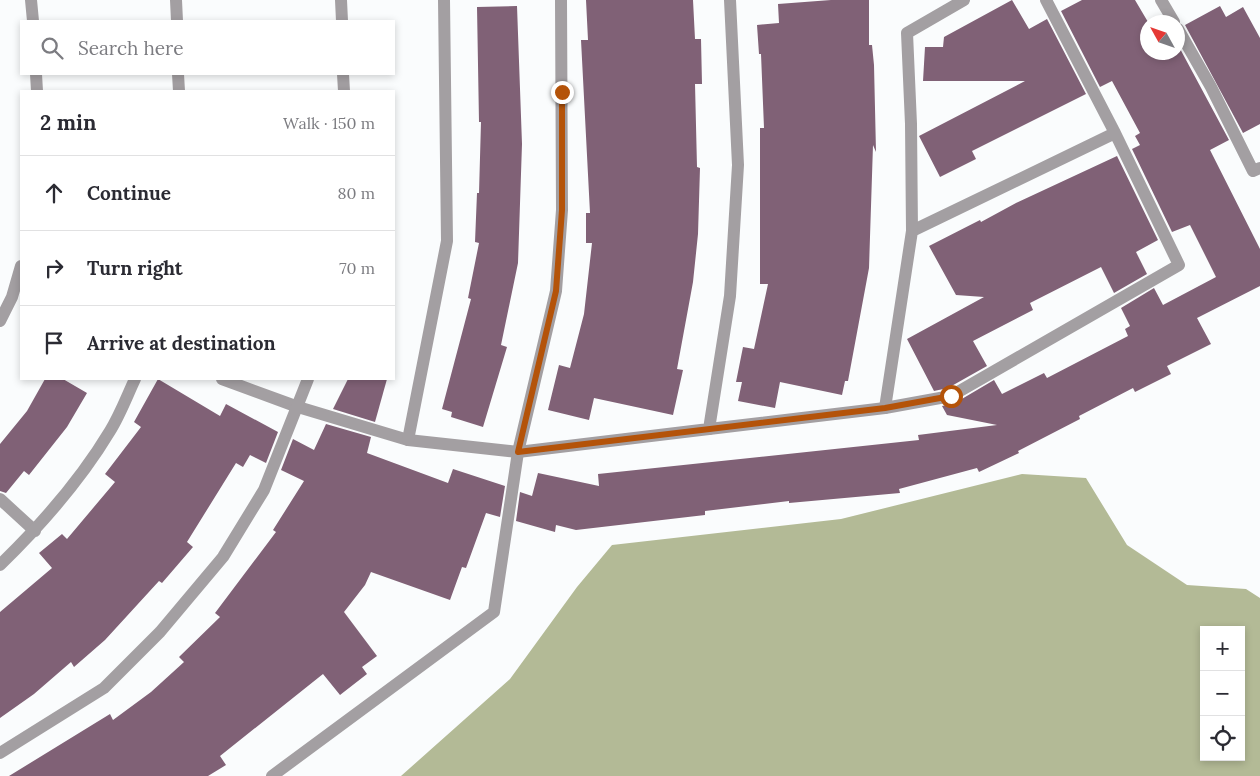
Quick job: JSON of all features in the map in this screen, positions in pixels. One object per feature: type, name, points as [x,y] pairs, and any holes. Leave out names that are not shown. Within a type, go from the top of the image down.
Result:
[{"type":"street","points":[[32,0],[33,20]]},
{"type":"street","points":[[176,0],[177,20]]},
{"type":"street","points":[[341,0],[342,20]]},
{"type":"street","points":[[408,440],[446,241],[444,0]]},
{"type":"street","points":[[272,776],[494,612],[518,452],[556,291],[562,210],[561,0]]},
{"type":"street","points":[[709,429],[730,296],[738,165],[730,0]]},
{"type":"street","points":[[885,408],[912,231],[911,124],[907,33],[964,0]]},
{"type":"street","points":[[225,380],[298,407],[408,440],[518,452],[885,408],[951,396],[1179,265],[1115,133],[1046,0]]},
{"type":"street","points":[[1163,1],[1170,15]]},
{"type":"street","points":[[1185,41],[1211,87],[1253,171],[1260,168]]},
{"type":"street","points":[[36,75],[37,90]]},
{"type":"street","points":[[178,75],[179,90]]},
{"type":"street","points":[[344,75],[344,90]]},
{"type":"street","points":[[912,231],[1115,133]]},
{"type":"street","points":[[0,322],[12,297],[20,269]]},
{"type":"street","points":[[0,565],[35,531],[76,482],[111,430],[135,380]]},
{"type":"street","points":[[0,753],[104,688],[160,632],[223,557],[264,490],[308,380]]},
{"type":"street","points":[[0,499],[35,531]]},
{"type":"green space","points":[[1022,474],[1086,478],[1127,545],[1187,585],[1246,589],[1260,598],[1260,776],[401,776],[510,679],[577,587],[612,545],[841,519]]},
{"type":"building","points":[[586,0],[693,0],[695,39],[701,39],[702,84],[695,84],[697,167],[700,168],[698,234],[693,282],[677,369],[683,370],[673,415],[594,398],[589,420],[548,410],[559,365],[570,368],[584,314],[592,243],[586,243],[586,213],[590,213],[581,40],[588,40]]},
{"type":"building","points":[[831,0],[869,0],[869,45],[872,45],[874,65],[876,152],[873,145],[869,268],[848,381],[845,381],[842,395],[780,382],[775,408],[738,401],[742,382],[736,382],[743,347],[754,349],[768,284],[760,284],[760,128],[764,128],[761,54],[759,54],[757,25],[779,23],[778,4]]},
{"type":"building","points":[[1012,0],[1029,29],[1047,19],[1086,94],[972,151],[976,159],[940,177],[919,136],[1025,81],[923,81],[925,47],[943,47],[944,37]]},
{"type":"building","points":[[1082,0],[1135,0],[1144,15],[1140,15],[1140,60],[1185,60],[1185,58],[1229,140],[1210,150],[1260,249],[1260,286],[1197,318],[1211,344],[1167,366],[1171,374],[1135,392],[1133,388],[1079,416],[1080,419],[1018,451],[1019,453],[979,472],[977,468],[899,489],[900,493],[789,503],[789,501],[705,511],[705,515],[576,530],[556,525],[555,532],[516,521],[520,492],[532,496],[538,473],[599,486],[598,474],[919,440],[918,435],[997,425],[947,415],[942,406],[955,403],[994,380],[1002,394],[1044,373],[1047,378],[1128,336],[1125,329],[1130,326],[1121,308],[1154,288],[1163,305],[1216,277],[1190,225],[1172,232],[1132,149],[1140,145],[1135,136],[1140,133],[1112,81],[1100,87],[1061,11]]},
{"type":"building","points":[[517,6],[522,144],[518,263],[501,345],[507,347],[483,427],[451,417],[452,412],[442,409],[471,299],[468,298],[479,243],[475,242],[477,193],[479,193],[481,122],[479,122],[477,7]]},
{"type":"building","points":[[1220,6],[1226,17],[1243,7],[1260,38],[1260,124],[1243,133],[1185,25]]},
{"type":"building","points":[[1117,156],[1158,240],[1136,252],[1147,274],[1114,293],[1101,267],[1030,303],[1033,310],[973,341],[987,366],[948,388],[934,391],[907,339],[984,297],[956,295],[929,246]]},
{"type":"building","points":[[44,380],[65,380],[87,393],[67,427],[29,475],[24,471],[6,493],[0,491],[0,444],[27,411]]},
{"type":"building","points":[[157,380],[160,380],[220,416],[226,404],[278,432],[266,463],[250,455],[243,467],[236,463],[187,542],[193,547],[162,583],[159,581],[105,640],[74,667],[71,662],[34,694],[0,718],[0,612],[52,568],[39,553],[62,534],[67,539],[115,482],[105,474],[141,427],[134,422]]},
{"type":"building","points":[[348,380],[387,380],[375,422],[333,409]]},
{"type":"building","points":[[326,424],[371,437],[367,453],[448,483],[453,469],[505,486],[500,517],[486,513],[466,568],[462,567],[450,600],[371,572],[365,585],[344,612],[377,656],[362,667],[367,674],[340,695],[323,674],[220,756],[226,765],[208,776],[9,776],[110,714],[113,720],[151,692],[184,662],[179,657],[220,617],[215,613],[276,532],[273,530],[304,481],[281,470],[293,439],[314,450]]},
{"type":"route","points":[[562,92],[562,210],[556,291],[518,452],[885,408],[951,396]]}]
